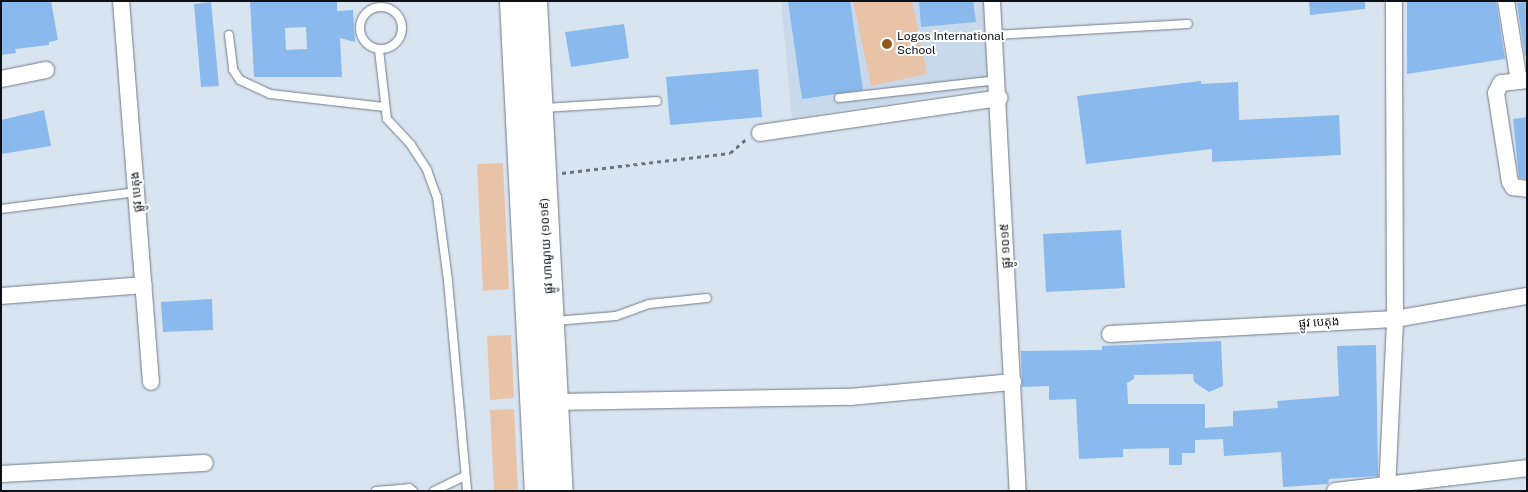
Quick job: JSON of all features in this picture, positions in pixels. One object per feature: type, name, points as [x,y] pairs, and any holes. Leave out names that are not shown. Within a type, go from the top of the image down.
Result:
[{"type":"main road","name":"ផ្លូវ ហាណូយ (១០១៩)","points":[[512,1],[537,491]]},
{"type":"main road","name":"ផ្លូវ ហាណូយ (១០១៩)","points":[[534,1],[560,491]]},
{"type":"street","name":"ផ្លូវ បេតុង","points":[[121,1],[151,382]]},
{"type":"street","name":"ផ្លូវ ១០១៥","points":[[992,1],[999,98],[1018,491]]},
{"type":"street","points":[[1387,488],[1394,319],[1394,1]]},
{"type":"street","points":[[1506,1],[1523,80],[1501,83],[1496,93],[1510,182],[1513,187],[1527,189]]},
{"type":"street","points":[[1,79],[46,70]]},
{"type":"street","points":[[760,133],[999,98]]},
{"type":"street","points":[[1,296],[144,285]]},
{"type":"street","name":"ផ្លូវ បេតុង","points":[[1110,334],[1394,319],[1527,296]]},
{"type":"street","points":[[555,402],[850,397],[1013,382]]},
{"type":"street","points":[[1,474],[205,463]]},
{"type":"street","points":[[1336,491],[1387,488],[1527,468]]},
{"type":"lane","points":[[385,7],[398,14],[402,35],[393,46],[379,50],[362,39],[360,26],[371,9],[385,7]]},
{"type":"lane","points":[[995,35],[1188,24]]},
{"type":"lane","points":[[229,35],[233,70],[240,80],[270,94],[384,107]]},
{"type":"lane","points":[[379,50],[384,107],[387,119],[411,145],[427,170],[437,197],[467,491]]},
{"type":"lane","points":[[839,98],[998,80]]},
{"type":"lane","points":[[539,108],[658,101]]},
{"type":"lane","points":[[1,209],[137,192]]},
{"type":"lane","points":[[550,322],[616,316],[649,304],[707,298]]},
{"type":"lane","points":[[434,491],[465,476]]},
{"type":"lane","points":[[376,491],[409,488],[412,491]]},
{"type":"path","points":[[543,175],[730,153],[743,140],[760,133]]},
{"type":"shaded area","name":"Logos International School","points":[[781,1],[987,1],[993,87],[792,118]]},
{"type":"shaded area","points":[[853,1],[912,1],[927,74],[871,86]]},
{"type":"shaded area","points":[[503,163],[509,289],[483,291],[477,164]]},
{"type":"shaded area","points":[[511,335],[514,398],[490,400],[487,336]]},
{"type":"shaded area","points":[[514,409],[518,491],[494,491],[490,410]]},
{"type":"building","points":[[1,1],[51,1],[58,40],[49,42],[49,45],[15,49],[16,53],[1,55]]},
{"type":"building","points":[[250,1],[337,1],[337,11],[353,10],[355,42],[340,38],[342,77],[254,77]],"holes":[[[306,27],[307,49],[286,50],[285,28]]]},
{"type":"building","points":[[788,1],[850,1],[863,90],[802,99]]},
{"type":"building","points":[[919,1],[973,1],[976,22],[921,27]]},
{"type":"building","points":[[1309,1],[1365,1],[1365,9],[1310,15]]},
{"type":"building","points":[[1407,1],[1496,1],[1505,59],[1407,74]]},
{"type":"building","points":[[211,2],[219,86],[201,87],[194,4]]},
{"type":"building","points":[[1527,2],[1527,56],[1525,56],[1517,3]]},
{"type":"building","points":[[624,24],[629,58],[571,67],[565,32]]},
{"type":"building","points":[[758,69],[762,117],[670,125],[666,77]]},
{"type":"building","points":[[1201,81],[1201,84],[1238,82],[1239,120],[1339,115],[1341,155],[1212,162],[1212,149],[1086,164],[1077,96]]},
{"type":"building","points":[[44,110],[51,146],[1,154],[1,120]]},
{"type":"building","points":[[1527,117],[1527,179],[1519,178],[1513,119]]},
{"type":"building","points":[[1121,230],[1125,288],[1046,292],[1043,234]]},
{"type":"building","points":[[212,299],[213,330],[163,332],[161,302]]},
{"type":"building","points":[[1221,341],[1223,386],[1209,392],[1194,382],[1193,374],[1134,375],[1134,379],[1127,383],[1128,404],[1205,404],[1205,428],[1233,426],[1233,411],[1278,408],[1277,401],[1339,396],[1337,346],[1376,345],[1378,476],[1329,479],[1328,484],[1283,487],[1281,452],[1224,456],[1223,439],[1195,440],[1195,453],[1182,453],[1182,465],[1169,465],[1169,448],[1123,449],[1123,457],[1079,459],[1076,399],[1049,400],[1049,386],[1022,387],[1021,351],[1102,350],[1102,346]]},
{"type":"place","name":"Logos International School","points":[[887,44]]}]
